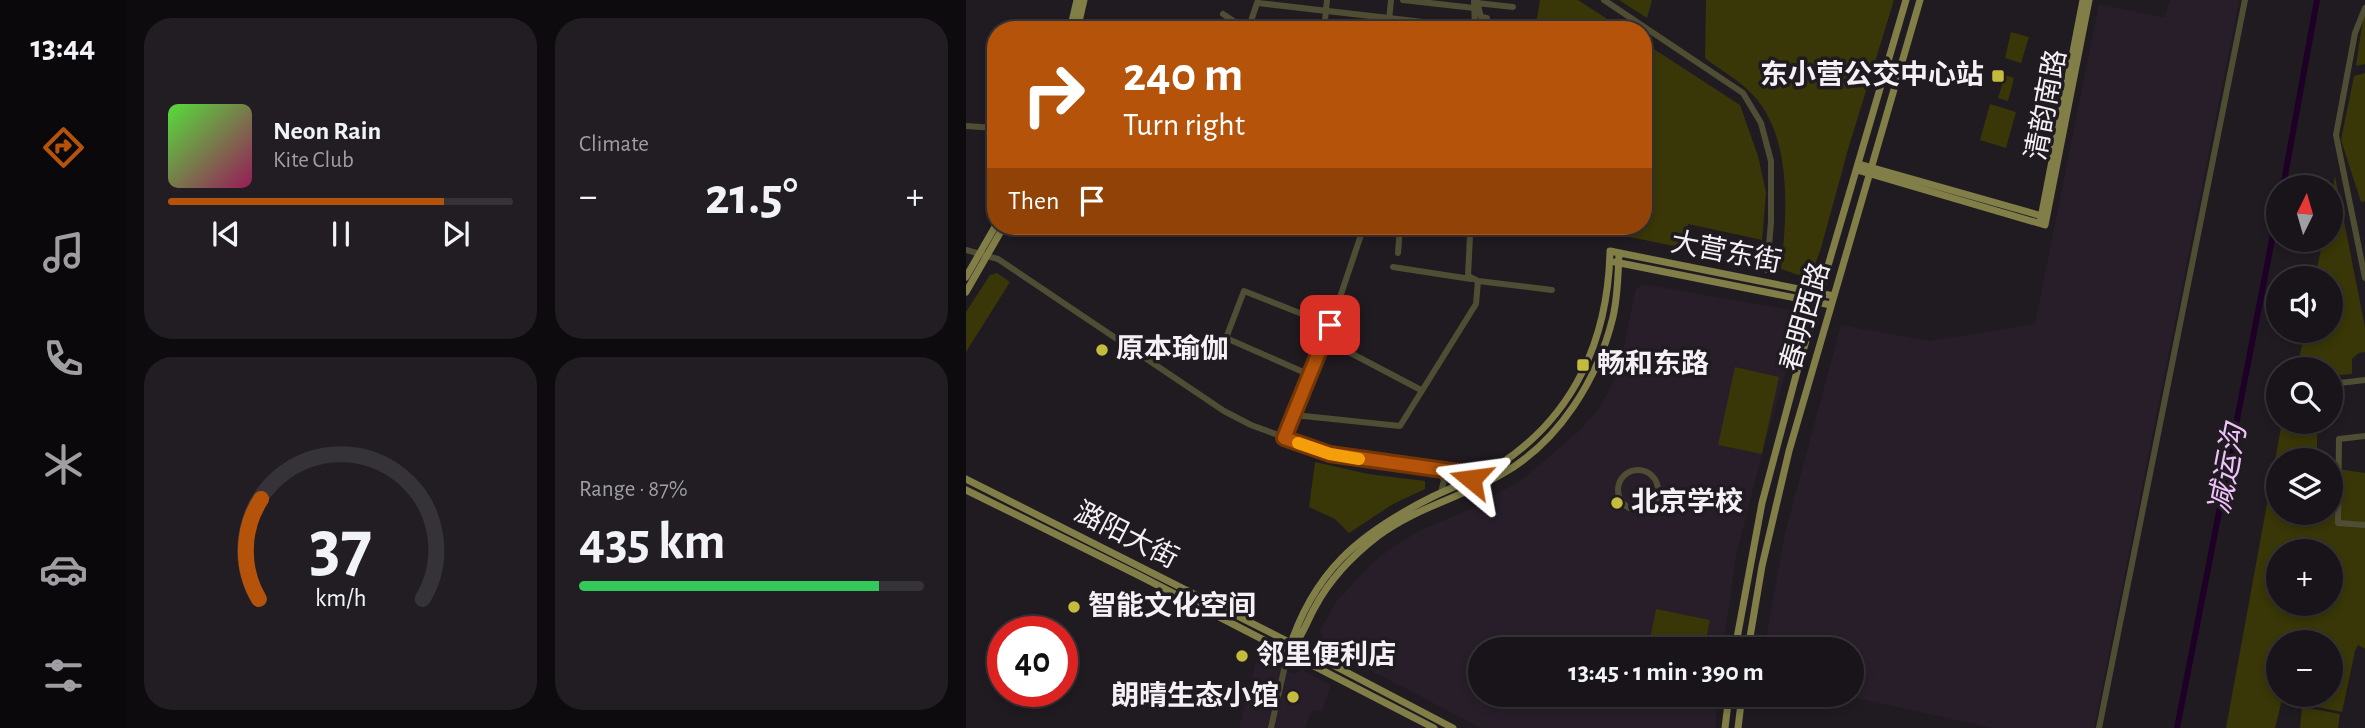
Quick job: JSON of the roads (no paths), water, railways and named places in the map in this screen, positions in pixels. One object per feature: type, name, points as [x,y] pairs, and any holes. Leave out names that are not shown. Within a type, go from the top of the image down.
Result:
[{"type":"main road","points":[[1072,21],[1077,0]]},
{"type":"main road","points":[[1079,21],[1084,0]]},
{"type":"main road","name":"春明西路","points":[[1737,637],[1762,503],[1906,0]]},
{"type":"main road","name":"春明西路","points":[[1750,637],[1777,497],[1920,0]]},
{"type":"main road","name":"清韵南路","points":[[2042,219],[2083,0]]},
{"type":"main road","name":"清韵南路","points":[[2042,219],[2089,0]]},
{"type":"main road","points":[[1858,167],[2042,219]]},
{"type":"main road","points":[[966,292],[992,235]]},
{"type":"main road","points":[[966,276],[998,235]]},
{"type":"main road","name":"大营东街","points":[[1820,298],[1610,261],[1610,251],[1820,298],[1832,301]]},
{"type":"main road","points":[[1288,652],[1316,605],[1351,558],[1409,517],[1503,473],[1544,442],[1583,391],[1606,341],[1617,295],[1619,253]]},
{"type":"main road","points":[[1293,644],[1298,621],[1315,590],[1341,558],[1375,528],[1498,466],[1526,445],[1551,420],[1573,390],[1591,356],[1599,332],[1610,261]]},
{"type":"main road","name":"潞阳大街","points":[[966,479],[1453,728]]},
{"type":"main road","name":"潞阳大街","points":[[966,490],[1140,576],[1434,728]]},
{"type":"main road","points":[[1726,728],[1728,707]]},
{"type":"main road","points":[[1738,728],[1741,707]]},
{"type":"street","points":[[1325,21],[1327,0]]},
{"type":"street","points":[[1389,21],[1391,0]]},
{"type":"street","points":[[1403,0],[1513,7]]},
{"type":"street","points":[[1604,0],[1639,21]]},
{"type":"street","points":[[2099,728],[2245,0]]},
{"type":"street","points":[[1250,21],[1258,2],[1412,21]]},
{"type":"street","points":[[1476,3],[1481,17],[1487,18]]},
{"type":"street","points":[[1475,21],[1476,3]]},
{"type":"street","points":[[2365,8],[2355,33],[2336,135],[2365,278]]},
{"type":"street","points":[[1223,14],[1234,21]]},
{"type":"street","points":[[1652,30],[1743,93],[1762,122],[1771,161],[1771,222],[1767,270]]},
{"type":"street","points":[[966,126],[987,127]]},
{"type":"street","points":[[1284,438],[1330,325],[1361,235]]},
{"type":"street","points":[[1398,254],[1399,235]]},
{"type":"street","points":[[1470,236],[1468,276],[1475,280]]},
{"type":"street","points":[[966,250],[984,254],[1224,411],[1251,425],[1330,454],[1458,472],[1468,475],[1476,487]]},
{"type":"street","points":[[1393,267],[1552,290]]},
{"type":"street","points":[[1294,415],[1400,426],[1476,304],[1475,280]]},
{"type":"street","points":[[1310,375],[1226,338],[1244,291],[1330,325]]},
{"type":"street","points":[[1324,339],[1421,390]]},
{"type":"street","points":[[2343,383],[2365,380]]},
{"type":"street","points":[[2365,436],[2339,439],[2338,523],[2365,525]]},
{"type":"street","points":[[1437,469],[1444,480],[1441,493]]},
{"type":"street","points":[[1647,472],[1658,487],[1656,499],[1647,508],[1640,510],[1627,507],[1619,496],[1620,483],[1629,473],[1647,472]]},
{"type":"street","points":[[1271,728],[1288,652]]},
{"type":"waterway","name":"减运沟","points":[[2285,175],[2317,0]]},
{"type":"waterway","name":"减运沟","points":[[2177,728],[2270,252]]},
{"type":"place","name":"东小营公交中心站","points":[[1998,76]]},
{"type":"place","name":"原本瑜伽","points":[[1102,350]]},
{"type":"place","name":"畅和东路","points":[[1583,365]]},
{"type":"place","name":"北京学校","points":[[1617,503]]},
{"type":"place","name":"智能文化空间","points":[[1074,607]]},
{"type":"place","name":"邻里便利店","points":[[1242,656]]},
{"type":"place","name":"朗晴生态小馆","points":[[1293,697]]}]
